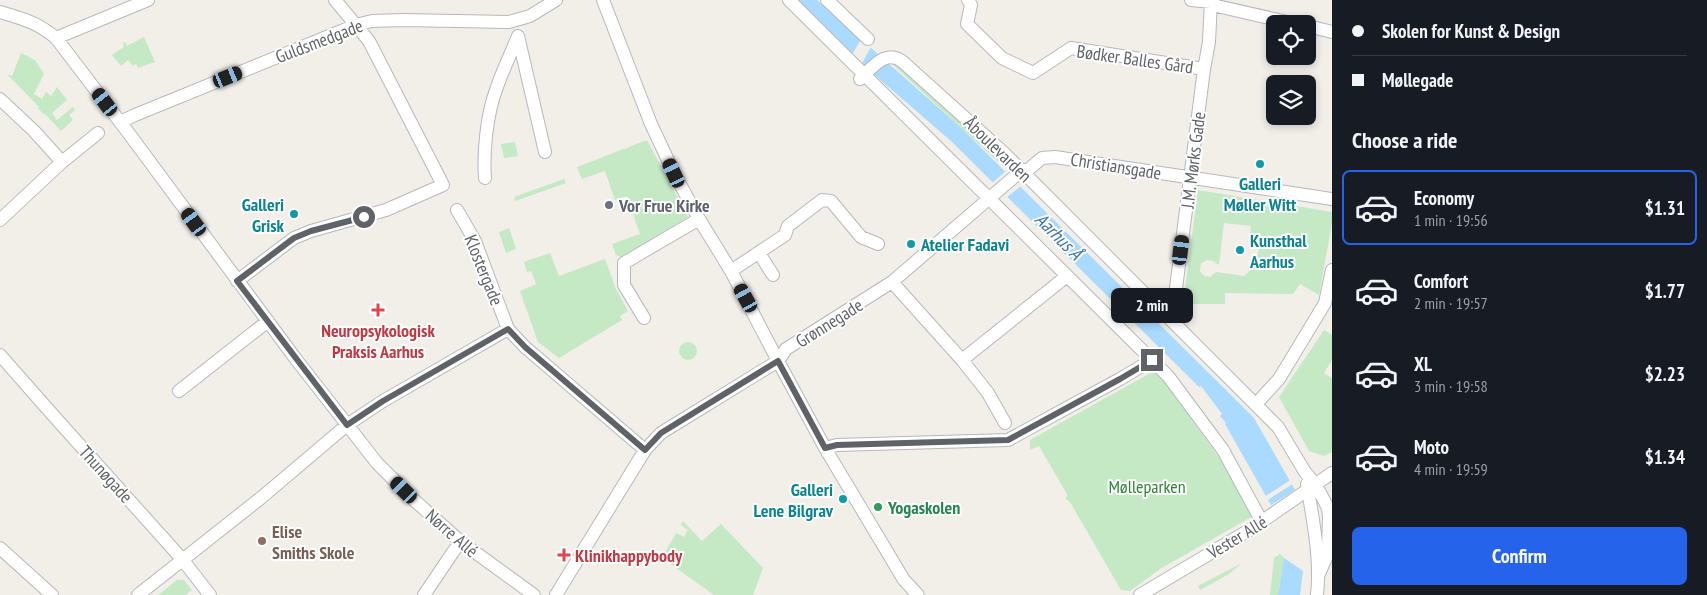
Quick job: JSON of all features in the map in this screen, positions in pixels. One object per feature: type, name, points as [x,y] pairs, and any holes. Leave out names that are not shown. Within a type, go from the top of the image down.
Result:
[{"type":"street","points":[[56,38],[148,0]]},
{"type":"street","points":[[237,281],[294,238],[311,231],[386,210],[443,185],[369,41],[335,0]]},
{"type":"street","points":[[485,178],[485,141],[495,91],[524,18],[556,0]]},
{"type":"street","points":[[603,0],[651,124],[698,219],[731,271],[825,448],[904,580],[918,595]]},
{"type":"street","points":[[789,0],[864,76],[991,197],[1067,276],[1168,376],[1224,450],[1262,522]]},
{"type":"street","points":[[827,0],[868,38]]},
{"type":"street","name":"Bødker Balles Gård","points":[[968,0],[971,4],[967,24],[1002,58],[1033,73],[1071,48],[1204,69]]},
{"type":"street","points":[[1191,0],[1211,1],[1217,6],[1266,17]]},
{"type":"street","name":"J.M. Mørks Gade","points":[[1170,318],[1174,304],[1209,42],[1211,1]]},
{"type":"street","name":"Nørre Allé","points":[[0,12],[44,27],[56,38],[237,281],[377,463],[414,500],[462,542],[534,595]]},
{"type":"street","name":"Guldsmedgade","points":[[120,122],[356,25],[372,21],[403,20],[509,22],[524,18]]},
{"type":"street","points":[[1316,28],[1332,32]]},
{"type":"street","points":[[518,36],[545,152]]},
{"type":"street","name":"Åboulevarden","points":[[864,76],[884,58],[890,56],[899,58],[955,107],[1018,173],[1170,318],[1282,431],[1312,488],[1312,511],[1319,574]]},
{"type":"street","points":[[0,99],[62,162]]},
{"type":"street","points":[[1,218],[62,162],[98,133]]},
{"type":"street","name":"Christiansgade","points":[[1018,173],[1029,168],[1042,158],[1055,157],[1332,199]]},
{"type":"street","name":"Grønnegade","points":[[556,595],[645,450],[661,433],[778,361],[786,349],[892,282],[1018,173]]},
{"type":"street","points":[[731,271],[785,235],[788,226],[822,200],[826,199],[831,201],[861,237],[878,244]]},
{"type":"street","name":"Klostergade","points":[[456,210],[475,241],[508,329],[525,347],[645,450]]},
{"type":"street","points":[[644,318],[624,284],[624,263],[698,219]]},
{"type":"street","points":[[759,253],[773,275]]},
{"type":"street","points":[[1256,404],[1279,380],[1325,303],[1332,270]]},
{"type":"street","points":[[962,360],[1067,276]]},
{"type":"street","points":[[892,282],[962,360],[988,393],[1005,423]]},
{"type":"street","points":[[179,392],[268,321]]},
{"type":"street","points":[[138,595],[347,425],[399,391],[508,329]]},
{"type":"street","name":"Thunøgade","points":[[0,355],[182,559],[210,595]]},
{"type":"street","points":[[825,448],[837,445],[1008,440],[1152,360]]},
{"type":"street","name":"Vester Allé","points":[[1140,595],[1262,522],[1332,473]]},
{"type":"street","points":[[1312,488],[1328,499]]},
{"type":"street","points":[[1312,511],[1328,499]]},
{"type":"street","points":[[1316,595],[1319,574],[1328,553],[1328,499]]},
{"type":"street","points":[[424,595],[462,542]]},
{"type":"street","points":[[0,548],[52,595]]},
{"type":"green space","points":[[144,37],[155,62],[138,68],[136,64],[133,66],[128,60],[121,66],[112,55],[124,47],[123,43],[125,42],[127,46]]},
{"type":"green space","points":[[21,53],[35,60],[44,74],[34,94],[42,99],[46,92],[51,96],[57,87],[67,100],[52,113],[57,120],[73,107],[75,110],[69,115],[73,120],[61,131],[7,74],[12,76]]},
{"type":"green space","points":[[891,63],[897,64],[962,121],[1001,159],[998,162]]},
{"type":"green space","points":[[647,140],[688,217],[621,257],[616,255],[612,244],[640,234],[627,196],[615,200],[605,171],[582,179],[577,167]]},
{"type":"green space","points":[[515,142],[518,156],[504,158],[501,144]]},
{"type":"green space","points":[[564,179],[566,183],[515,201],[514,197]]},
{"type":"green space","points":[[1198,190],[1332,212],[1332,223],[1319,295],[1300,284],[1293,294],[1225,293],[1225,304],[1183,304]],"holes":[[[1224,223],[1251,226],[1249,243],[1260,246],[1253,268],[1244,276],[1216,272],[1210,277],[1204,276],[1200,271],[1201,263],[1207,260],[1219,265]]]},
{"type":"green space","points":[[509,228],[516,249],[506,253],[499,232]]},
{"type":"green space","points":[[550,253],[559,276],[605,259],[616,289],[628,311],[620,316],[622,320],[559,358],[538,342],[520,291],[536,284],[531,271],[527,272],[524,262]]},
{"type":"green space","points":[[1324,330],[1332,335],[1332,360],[1324,373],[1332,378],[1332,452],[1324,456],[1309,451],[1279,397]]},
{"type":"green space","points":[[688,342],[694,345],[697,351],[694,357],[688,360],[682,357],[679,351],[682,345]]},
{"type":"green space","name":"Mølleparken","points":[[1154,371],[1165,383],[1223,463],[1253,516],[1160,569],[1130,591],[1121,590],[1070,502],[1066,499],[1067,494],[1039,446],[1030,450],[1030,440]]},
{"type":"green space","points":[[683,521],[702,541],[721,524],[763,568],[753,595],[714,595],[662,558],[676,533],[684,537],[688,530],[681,525]]},
{"type":"green space","points":[[1280,554],[1284,558],[1278,595],[1270,595],[1274,558]]},
{"type":"green space","points":[[1242,563],[1229,574],[1200,590],[1198,586]]},
{"type":"green space","points":[[177,580],[184,580],[192,590],[185,595],[158,595]]},
{"type":"water","name":"Aarhus Å","points":[[795,0],[817,0],[959,126],[1254,418],[1295,490],[1271,505],[1226,423],[1220,416],[1222,414],[1201,386],[1199,387],[951,141],[877,77]]},
{"type":"water","points":[[1284,558],[1303,571],[1300,595],[1278,595]]},
{"type":"pier","points":[[862,38],[871,47],[861,65],[851,56]]},
{"type":"pier","points":[[1007,170],[1022,185],[1006,198],[991,184]]},
{"type":"pier","points":[[1292,479],[1294,483],[1266,501],[1264,497]]},
{"type":"place","name":"Galleri Møller Witt","points":[[1260,164]]},
{"type":"place","name":"Vor Frue Kirke","points":[[609,205]]},
{"type":"place","name":"Galleri Grisk","points":[[294,214]]},
{"type":"place","name":"Atelier Fadavi","points":[[911,244]]},
{"type":"place","name":"Kunsthal Aarhus","points":[[1240,250]]},
{"type":"place","name":"Neuropsykologisk Praksis Aarhus","points":[[378,310]]},
{"type":"place","name":"Galleri Lene Bilgrav","points":[[843,499]]},
{"type":"place","name":"Yogaskolen","points":[[878,507]]},
{"type":"place","name":"Elise Smiths Skole","points":[[262,541]]},
{"type":"place","name":"Klinikhappybody","points":[[564,555]]},
{"type":"route","points":[[364,217],[311,231],[294,238],[237,281],[347,425],[383,401],[508,329],[525,347],[645,450],[661,433],[778,361],[825,448],[837,445],[1008,440],[1152,360]]}]
